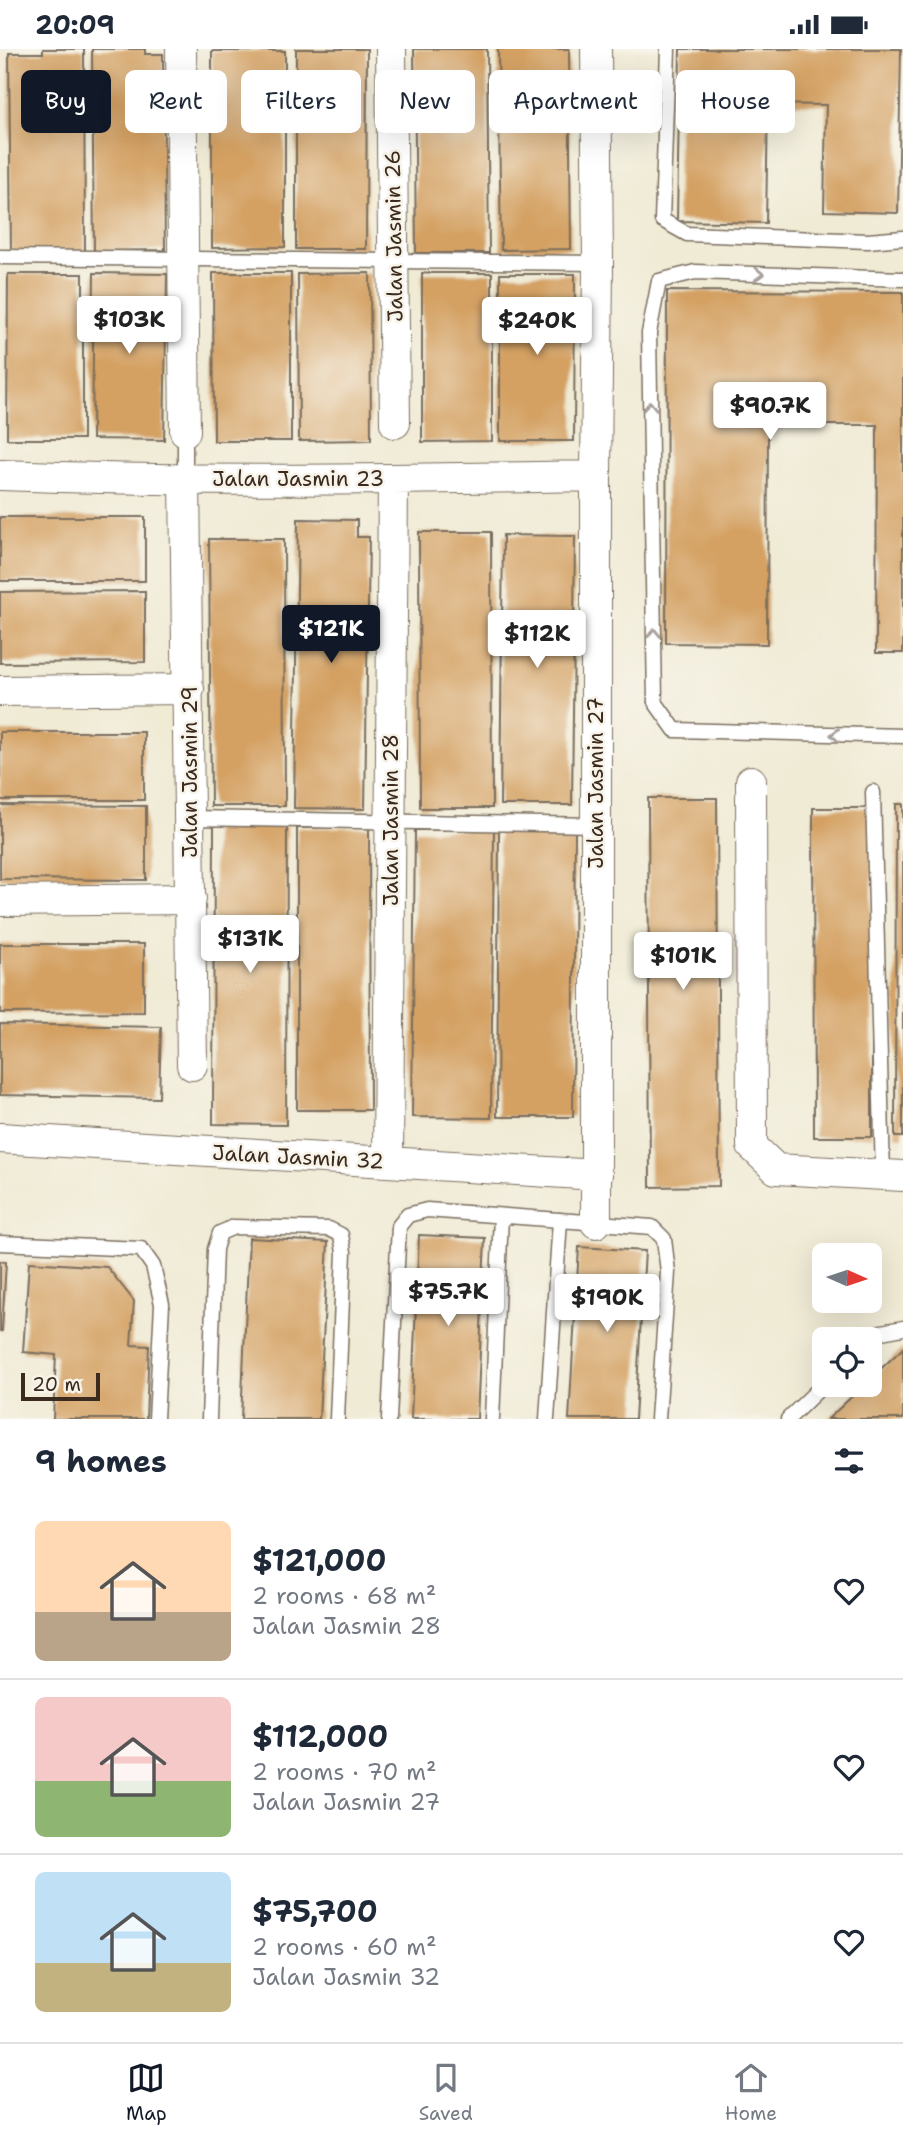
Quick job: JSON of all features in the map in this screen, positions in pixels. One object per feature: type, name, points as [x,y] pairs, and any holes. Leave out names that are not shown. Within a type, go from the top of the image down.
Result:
[{"type":"street","points":[[181,49],[185,432]]},
{"type":"street","name":"Jalan Jasmin 26","points":[[391,49],[395,423]]},
{"type":"street","name":"Jalan Jasmin 27","points":[[596,49],[596,1223]]},
{"type":"street","name":"Jalan Jasmin 23","points":[[0,475],[185,479],[596,476]]},
{"type":"street","name":"Jalan Jasmin 29","points":[[185,479],[190,689],[192,1066]]},
{"type":"street","name":"Jalan Jasmin 28","points":[[388,1161],[393,479]]},
{"type":"street","points":[[0,691],[190,689]]},
{"type":"street","points":[[751,781],[752,1146],[776,1169],[893,1176]]},
{"type":"street","points":[[0,901],[191,899]]},
{"type":"street","name":"Jalan Jasmin 32","points":[[0,1138],[597,1175]]},
{"type":"lane","points":[[668,49],[662,221],[687,234],[868,241],[903,239]]},
{"type":"lane","points":[[0,257],[598,263]]},
{"type":"lane","points":[[903,279],[695,272],[659,281],[649,333],[655,702],[676,730],[903,736]]},
{"type":"lane","points":[[185,432],[185,479]]},
{"type":"lane","points":[[873,792],[893,1176]]},
{"type":"lane","points":[[190,818],[596,825]]},
{"type":"lane","points":[[388,1419],[399,1226],[408,1215],[427,1210],[652,1227],[664,1239],[668,1272],[659,1419]]},
{"type":"lane","points":[[492,1419],[501,1216]]},
{"type":"lane","points":[[547,1419],[560,1220]]},
{"type":"lane","points":[[209,1419],[215,1249],[220,1233],[234,1227],[328,1229],[341,1234],[344,1252],[337,1419]]},
{"type":"lane","points":[[0,1243],[141,1249],[153,1266],[162,1304],[156,1419]]},
{"type":"lane","points":[[882,1332],[903,1328]]},
{"type":"lane","points":[[788,1419],[812,1396]]},
{"type":"building","points":[[43,49],[84,49],[84,70],[21,70],[21,133],[84,133],[85,251],[11,252],[9,53],[43,53]]},
{"type":"building","points":[[92,49],[145,49],[145,54],[163,54],[163,70],[125,70],[125,133],[164,133],[165,250],[94,251],[93,133],[111,133],[111,70],[92,70]]},
{"type":"building","points":[[296,49],[367,49],[366,249],[296,249],[296,133],[361,133],[361,70],[296,70]]},
{"type":"building","points":[[414,49],[487,49],[489,253],[416,253],[415,133],[475,133],[475,70],[414,70]]},
{"type":"building","points":[[498,49],[569,49],[569,70],[498,70]]},
{"type":"building","points":[[680,49],[901,49],[898,213],[824,211],[826,105],[795,104],[795,70],[680,70]]},
{"type":"building","points":[[212,51],[285,51],[285,70],[241,70],[241,133],[285,133],[285,247],[212,248],[212,133],[227,133],[227,70],[212,70]]},
{"type":"building","points":[[499,133],[570,133],[571,249],[501,250]]},
{"type":"building","points":[[679,133],[768,133],[766,223],[677,221]]},
{"type":"building","points":[[94,273],[167,274],[164,440],[92,439]]},
{"type":"building","points":[[213,273],[291,273],[291,441],[214,441]]},
{"type":"building","points":[[370,273],[371,440],[299,441],[298,274]]},
{"type":"building","points":[[422,273],[492,273],[492,441],[422,442]]},
{"type":"building","points":[[8,274],[83,274],[83,439],[7,439]]},
{"type":"building","points":[[500,274],[575,274],[574,441],[500,441]]},
{"type":"building","points":[[667,291],[903,292],[903,653],[876,653],[877,425],[768,425],[767,644],[666,643]]},
{"type":"building","points":[[0,517],[145,517],[145,581],[0,581]]},
{"type":"building","points":[[298,519],[357,520],[357,537],[369,537],[365,809],[294,808]]},
{"type":"building","points":[[419,532],[491,532],[492,808],[420,808]]},
{"type":"building","points":[[503,535],[575,536],[572,805],[500,805]]},
{"type":"building","points":[[209,539],[284,539],[285,806],[211,806]]},
{"type":"building","points":[[145,591],[145,662],[0,663],[0,592]]},
{"type":"building","points":[[0,732],[144,732],[144,800],[0,800]]},
{"type":"building","points":[[648,798],[717,798],[719,1186],[650,1187]]},
{"type":"building","points":[[896,804],[903,804],[903,1137],[895,1137]]},
{"type":"building","points":[[0,805],[146,806],[146,880],[0,879]]},
{"type":"building","points":[[813,808],[872,808],[872,1137],[814,1137]]},
{"type":"building","points":[[214,826],[287,826],[286,1125],[213,1124]]},
{"type":"building","points":[[369,827],[370,1110],[297,1110],[297,828]]},
{"type":"building","points":[[499,829],[575,829],[573,1117],[497,1117]]},
{"type":"building","points":[[415,830],[494,830],[491,1118],[412,1117]]},
{"type":"building","points":[[0,944],[144,944],[144,1012],[0,1013]]},
{"type":"building","points":[[0,1024],[161,1027],[159,1098],[0,1095]]},
{"type":"building","points":[[419,1235],[485,1238],[477,1419],[411,1419]]},
{"type":"building","points":[[249,1238],[328,1242],[319,1419],[241,1419]]},
{"type":"building","points":[[579,1247],[645,1251],[635,1419],[569,1419]]},
{"type":"building","points":[[0,1261],[6,1262],[2,1331],[0,1331]]},
{"type":"building","points":[[29,1262],[107,1267],[134,1301],[131,1345],[149,1346],[146,1419],[53,1419],[56,1355],[23,1352]]},
{"type":"building","points":[[903,1348],[903,1419],[828,1419],[851,1397],[882,1397],[882,1368]]}]
